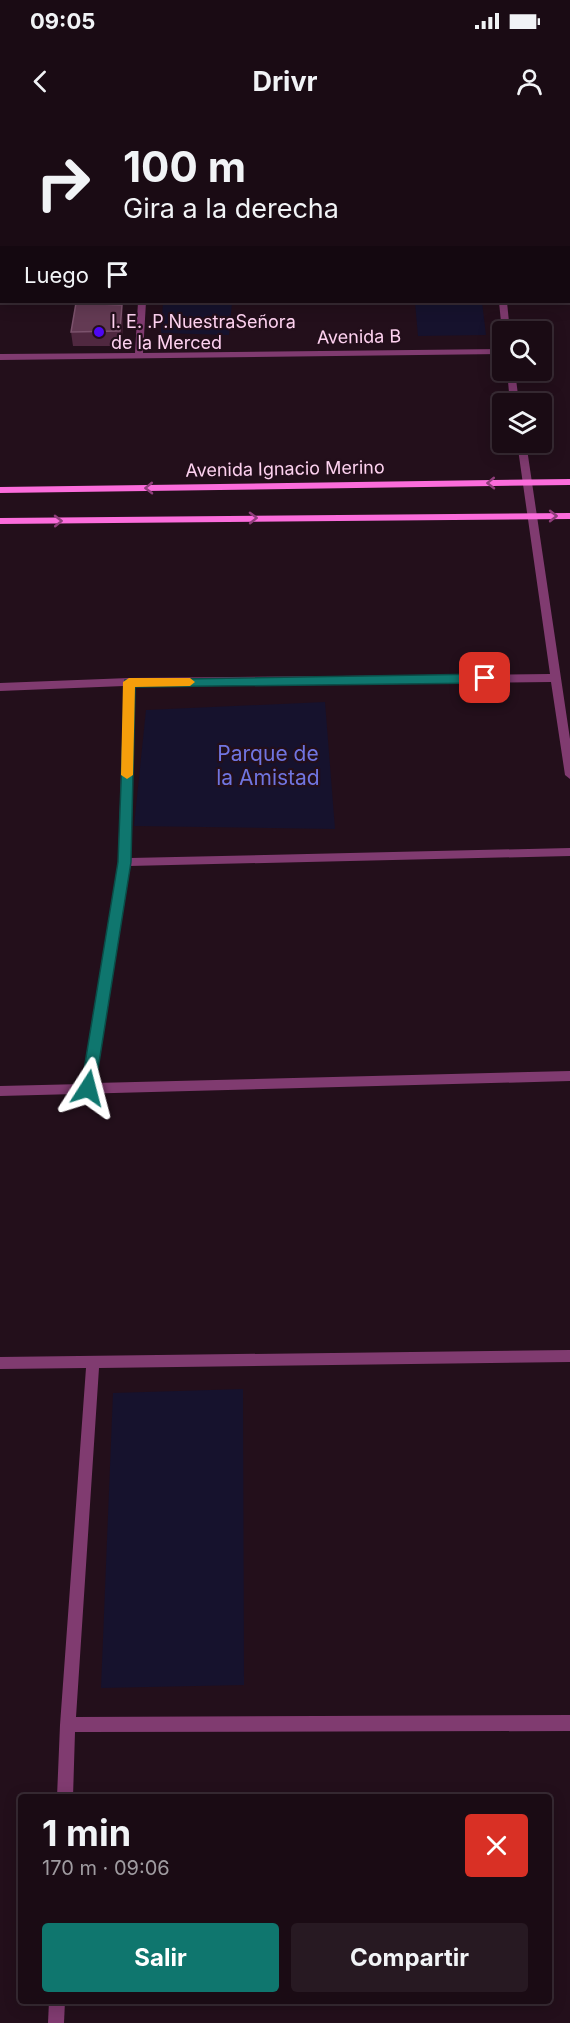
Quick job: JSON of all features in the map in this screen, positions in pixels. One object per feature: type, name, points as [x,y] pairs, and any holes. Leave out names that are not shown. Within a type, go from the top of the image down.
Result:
[{"type":"street","points":[[138,356],[142,303]]},
{"type":"street","points":[[504,303],[505,321]]},
{"type":"street","name":"Avenida B","points":[[0,357],[492,352]]},
{"type":"street","points":[[522,453],[570,775]]},
{"type":"street","name":"Avenida Ignacio Merino","points":[[0,490],[570,482]]},
{"type":"street","points":[[0,521],[570,516]]},
{"type":"street","points":[[0,687],[129,682],[556,678]]},
{"type":"street","points":[[88,1088],[124,862],[129,682]]},
{"type":"street","points":[[124,862],[570,852]]},
{"type":"street","points":[[0,1091],[570,1076]]},
{"type":"street","points":[[0,1363],[570,1356]]},
{"type":"street","points":[[65,1794],[93,1361]]},
{"type":"street","points":[[68,1725],[570,1723]]},
{"type":"street","points":[[56,2023],[57,2004]]},
{"type":"green space","points":[[163,303],[232,303],[229,335],[161,333]]},
{"type":"green space","points":[[415,303],[482,303],[486,335],[418,336]]},
{"type":"green space","name":"Parque de la Amistad","points":[[325,702],[335,829],[134,826],[146,710]]},
{"type":"green space","points":[[243,1389],[244,1685],[101,1688],[113,1393]]},
{"type":"building","points":[[76,303],[122,305],[120,331],[71,332]]},
{"type":"slow traffic","points":[[127,775],[129,682],[190,682]]},
{"type":"place","name":"I. E. .P.NuestraSeñora de la Merced","points":[[99,332]]},
{"type":"route","points":[[88,1088],[124,862],[129,682],[485,678]]}]
